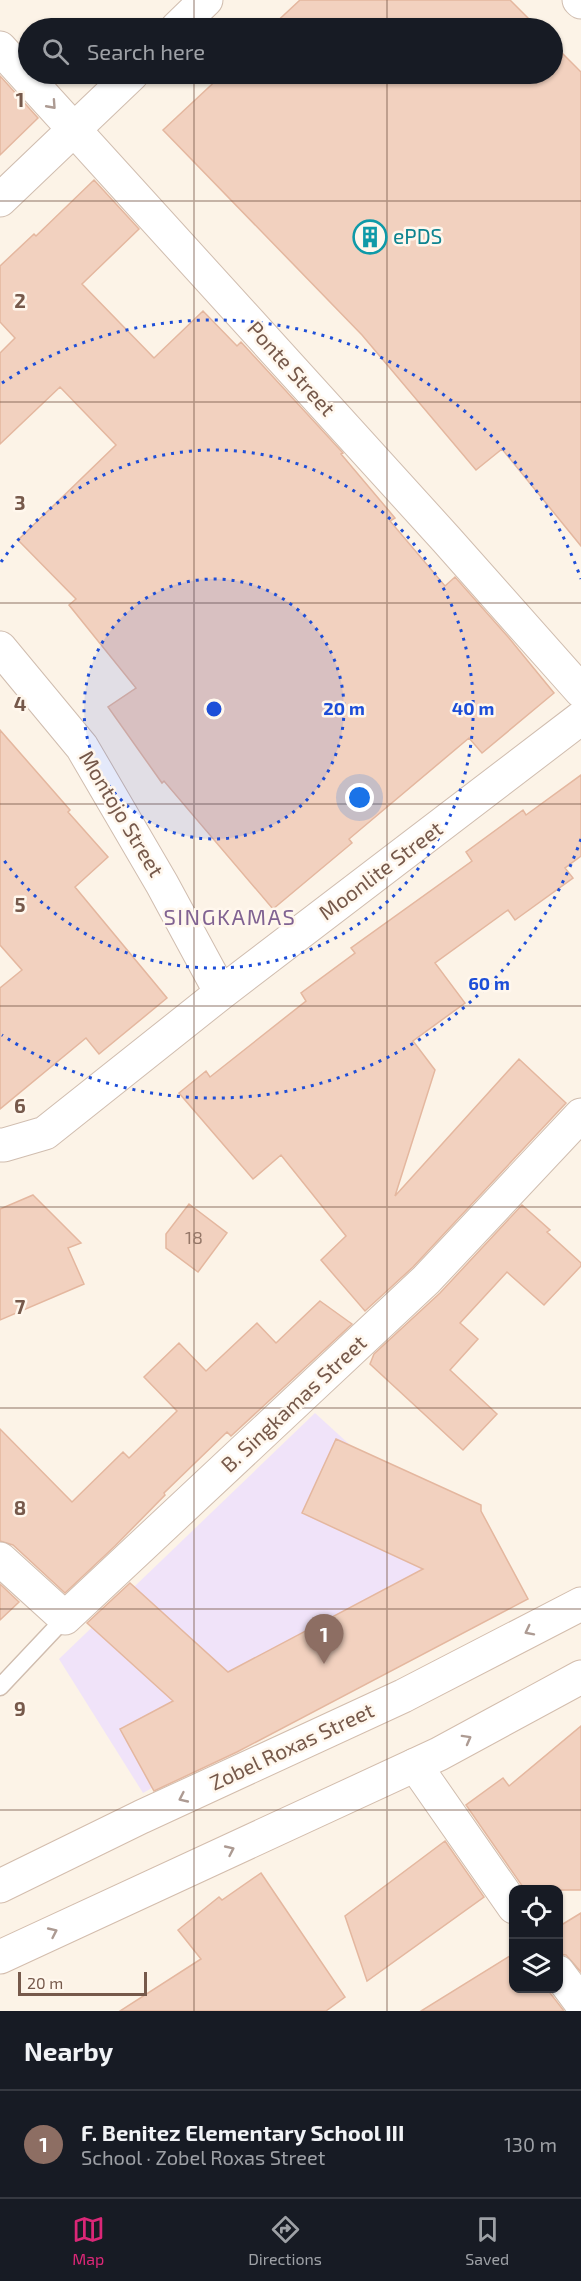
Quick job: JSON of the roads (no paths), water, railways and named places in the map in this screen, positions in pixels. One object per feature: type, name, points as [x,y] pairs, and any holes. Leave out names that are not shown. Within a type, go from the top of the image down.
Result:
[{"type":"street","points":[[187,18],[206,0]]},
{"type":"street","name":"Ponte Street","points":[[0,48],[18,68]]},
{"type":"street","name":"Ponte Street","points":[[33,84],[581,691]]},
{"type":"street","points":[[0,200],[122,84]]},
{"type":"street","name":"Montojo Street","points":[[0,648],[82,747],[162,884],[221,993]]},
{"type":"street","name":"Moonlite Street","points":[[2,1145],[45,1133],[221,993],[581,718]]},
{"type":"street","name":"B. Singkamas Street","points":[[65,1618],[426,1280],[581,1115]]},
{"type":"street","points":[[0,1558],[65,1618]]},
{"type":"street","name":"Zobel Roxas Street","points":[[0,1886],[141,1817],[403,1696],[581,1604]]},
{"type":"street","points":[[0,1957],[439,1754],[581,1677]]},
{"type":"street","points":[[415,1765],[509,1901]]},
{"type":"street","points":[[563,1979],[581,2003]]},
{"type":"lane","name":"B. Singkamas Street","points":[[0,1688],[65,1618]]},
{"type":"place","name":"ePDS","points":[[370,237]]},
{"type":"place","name":"F. Benitez Elementary School III","points":[[324,1664]]},
{"type":"district","name":"SINGKAMAS","points":[[230,917]]}]
